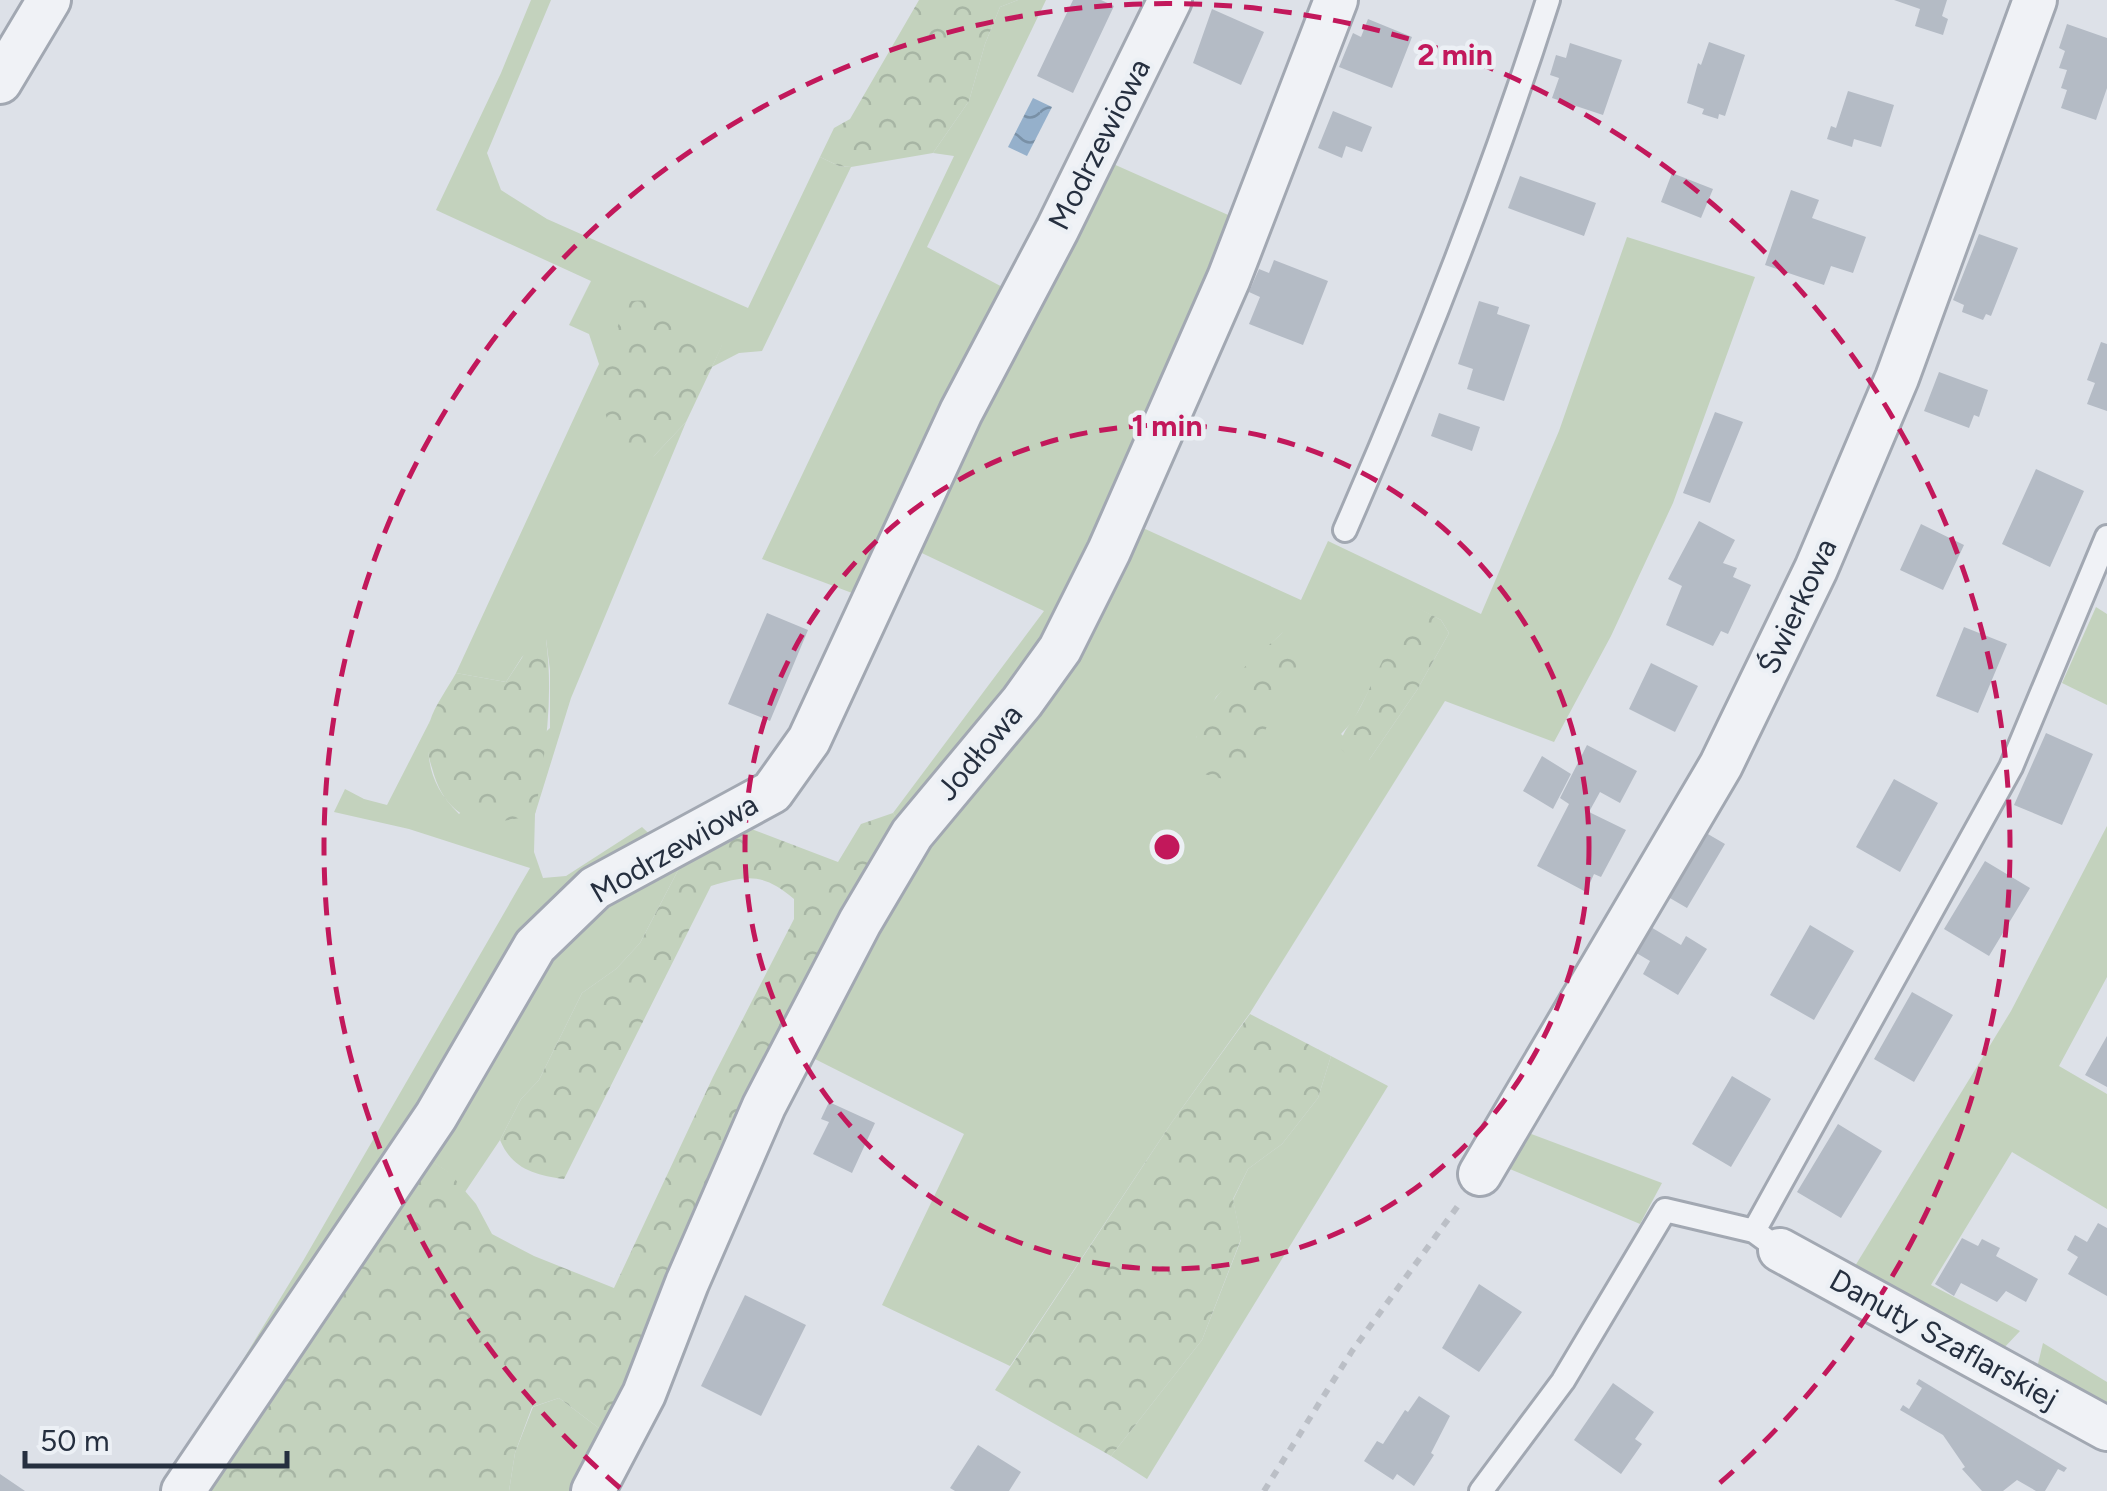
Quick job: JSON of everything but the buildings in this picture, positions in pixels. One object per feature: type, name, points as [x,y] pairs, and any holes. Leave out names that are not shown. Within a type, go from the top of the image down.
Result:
[{"type":"street","points":[[0,82],[49,0]]},
{"type":"street","name":"Modrzewiowa","points":[[183,1491],[436,1116],[535,946],[595,888],[772,792],[808,740],[960,412],[1065,213],[1170,0]]},
{"type":"street","name":"Jodłowa","points":[[593,1491],[644,1394],[764,1106],[860,922],[912,834],[1022,702],[1060,648],[1109,551],[1230,278],[1336,0]]},
{"type":"street","name":"Świerkowa","points":[[1480,1174],[1721,765],[1816,569],[1897,378],[2035,0]]},
{"type":"street","name":"Danuty Szaflarskiej","points":[[1767,1240],[2107,1429]]},
{"type":"lane","points":[[1346,530],[1425,347],[1509,122],[1548,0]]},
{"type":"lane","points":[[1481,1491],[1563,1381],[1666,1210],[1767,1240],[2011,767],[2107,537]]},
{"type":"path","points":[[1264,1491],[1352,1352],[1480,1174]]},
{"type":"green space","points":[[531,0],[551,0],[487,153],[501,190],[547,219],[748,308],[820,157],[851,167],[762,351],[739,353],[712,367],[722,345],[653,457],[686,422],[571,698],[535,814],[534,852],[543,878],[566,876],[642,827],[659,843],[595,877],[163,1491],[303,1261],[530,868],[409,829],[334,812],[345,789],[387,805],[430,721],[428,748],[432,772],[459,814],[550,728],[546,639],[522,657],[506,682],[456,673],[599,364],[589,334],[569,325],[591,281],[436,210]]},
{"type":"green space","points":[[919,0],[1018,0],[1000,7],[969,101],[933,153],[851,167],[820,157],[834,128],[850,119]]},
{"type":"green space","points":[[1018,0],[1046,0],[927,247],[1008,290],[860,596],[762,559],[954,156],[933,153],[969,101],[1000,7]]},
{"type":"green space","points":[[1102,159],[1244,222],[1061,627],[905,831],[893,813],[1044,611],[907,546]]},
{"type":"green space","points":[[1627,237],[1755,277],[1673,503],[1611,636],[1554,742],[1445,701],[1250,1013],[1172,1122],[1010,1366],[882,1305],[964,1134],[801,1052],[897,874],[1132,523],[1301,600],[1328,541],[1481,614],[1559,431]],"holes":[[[1413,606],[1441,620],[1449,633],[1417,690],[1369,760],[1341,734],[1353,721]],[[1283,632],[1196,738],[1216,697]]]},
{"type":"green space","points":[[654,300],[722,346],[686,422],[653,457],[628,461],[606,417],[602,398],[604,364],[629,301]]},
{"type":"green space","points":[[1413,605],[1441,620],[1449,633],[1417,690],[1369,760],[1354,760],[1340,748],[1343,737]]},
{"type":"green space","points":[[2096,607],[2107,614],[2107,705],[2062,683]]},
{"type":"green space","points":[[1283,632],[1300,635],[1301,657],[1257,747],[1231,781],[1200,773],[1196,738],[1211,704]]},
{"type":"green space","points":[[535,638],[546,639],[549,706],[535,814],[500,821],[470,818],[447,801],[439,787],[428,751],[430,721],[456,673],[506,682]]},
{"type":"green space","points":[[893,813],[905,831],[612,1438],[559,1398],[532,1407],[515,1453],[509,1491],[201,1491],[423,1156],[449,1172],[476,1204],[492,1234],[534,1256],[614,1288],[713,1077],[794,919],[794,899],[773,884],[755,879],[711,886],[564,1179],[526,1169],[511,1158],[500,1140],[521,1099],[539,1080],[582,993],[616,969],[640,943],[685,857],[746,827],[838,862],[861,824]]},
{"type":"green space","points":[[2107,826],[2107,977],[2059,1066],[2107,1094],[2107,1209],[2012,1152],[1931,1285],[2020,1331],[2001,1351],[1852,1271],[2011,1011]]},
{"type":"green space","points":[[685,857],[640,943],[616,969],[582,993],[539,1080],[521,1099],[500,1140],[465,1192],[448,1172],[423,1156],[568,927]]},
{"type":"green space","points":[[1250,1014],[1331,1056],[1318,1098],[1282,1144],[1248,1169],[1233,1199],[1241,1239],[1202,1340],[1111,1456],[995,1390],[1172,1122]]},
{"type":"green space","points":[[1331,1056],[1388,1086],[1147,1479],[1111,1456],[1202,1340],[1241,1240],[1233,1200],[1248,1169],[1282,1144],[1318,1098]]},
{"type":"green space","points":[[1526,1132],[1662,1183],[1640,1224],[1505,1167]]},
{"type":"green space","points":[[2043,1343],[2107,1382],[2107,1414],[2036,1372]]},
{"type":"green space","points":[[559,1398],[612,1438],[581,1491],[509,1491],[515,1453],[533,1407]]},
{"type":"water","points":[[1033,98],[1052,107],[1027,156],[1008,147]]}]
